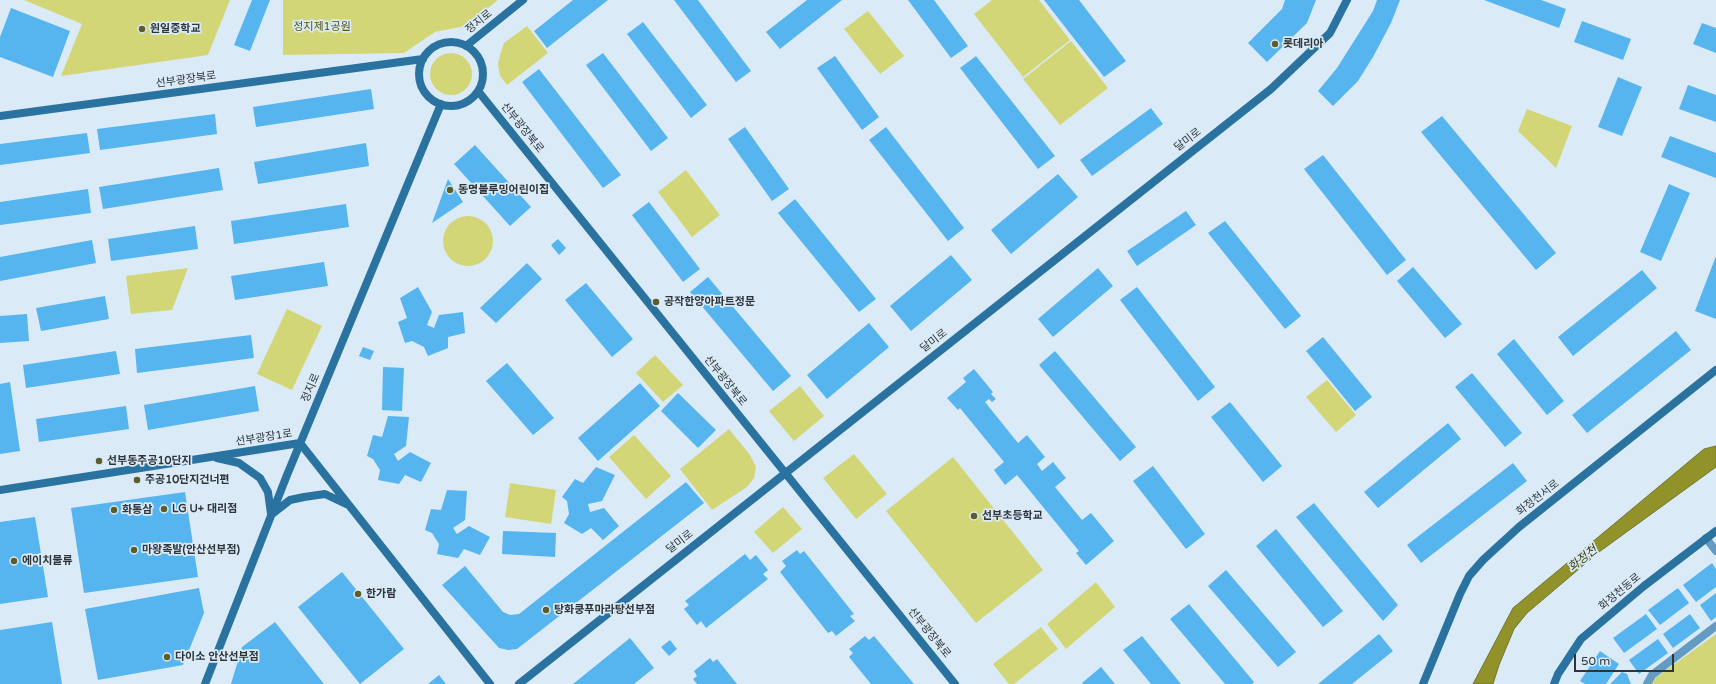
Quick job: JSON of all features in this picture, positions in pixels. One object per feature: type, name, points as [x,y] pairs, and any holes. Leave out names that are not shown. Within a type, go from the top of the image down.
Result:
[{"type":"street","name":"정지로","points":[[466,46],[523,0]]},
{"type":"street","name":"달미로","points":[[519,684],[1271,89],[1330,34],[1347,0]]},
{"type":"street","points":[[454,42],[466,46],[476,55],[482,66],[483,79],[478,91],[469,101],[463,104],[451,106],[441,104],[427,96],[421,84],[419,72],[423,59],[431,49],[442,44],[454,42]]},
{"type":"street","name":"선부광장북로","points":[[0,116],[423,59]]},
{"type":"street","name":"선부광장북로","points":[[478,91],[955,684]]},
{"type":"street","name":"정지로","points":[[207,683],[300,443],[441,104]]},
{"type":"street","name":"화정천서로","points":[[1423,684],[1460,594],[1469,576],[1483,560],[1518,527],[1716,370]]},
{"type":"street","name":"선부광장1로","points":[[0,490],[300,443],[490,684]]},
{"type":"street","points":[[212,457],[239,463],[260,478],[268,492],[271,515]]},
{"type":"street","points":[[271,515],[290,500],[325,494],[349,505]]},
{"type":"street","name":"화정천동로","points":[[1554,684],[1558,674],[1581,639],[1644,586],[1716,531]]},
{"type":"street","points":[[1706,538],[1716,551]]},
{"type":"street","points":[[1647,684],[1652,675],[1716,626]]},
{"type":"green space","points":[[24,0],[230,0],[208,55],[61,76],[82,24]]},
{"type":"green space","name":"정지제1공원","points":[[283,0],[498,0],[465,26],[435,32],[404,53],[283,55]]},
{"type":"green space","points":[[992,0],[1039,0],[1070,40],[1023,77],[974,14]]},
{"type":"green space","points":[[868,11],[904,56],[880,74],[844,29]]},
{"type":"green space","points":[[527,26],[548,53],[507,85],[500,76],[498,64],[504,43]]},
{"type":"green space","points":[[1071,41],[1108,88],[1060,125],[1023,79]]},
{"type":"green space","points":[[451,53],[466,59],[472,74],[466,89],[451,95],[436,89],[430,74],[436,59]]},
{"type":"green space","points":[[1527,109],[1572,126],[1556,168],[1518,131]]},
{"type":"green space","points":[[686,170],[720,215],[692,237],[658,192]]},
{"type":"green space","points":[[468,216],[478,218],[486,223],[491,231],[493,241],[491,251],[486,259],[478,264],[468,266],[458,264],[450,259],[445,251],[443,241],[445,231],[450,223],[458,218]]},
{"type":"green space","points":[[188,268],[172,310],[131,314],[126,276]]},
{"type":"green space","points":[[287,309],[322,326],[292,390],[257,374]]},
{"type":"green space","points":[[655,355],[683,385],[663,402],[636,373]]},
{"type":"green space","points":[[1327,380],[1356,415],[1336,432],[1306,397]]},
{"type":"green space","points":[[800,386],[824,416],[794,441],[769,411]]},
{"type":"green space","points":[[729,429],[750,455],[756,467],[754,478],[747,487],[712,510],[680,469]]},
{"type":"green space","points":[[634,435],[671,476],[646,499],[609,457]]},
{"type":"green space","points":[[854,454],[887,494],[856,519],[823,478]]},
{"type":"green space","points":[[953,457],[1043,570],[976,623],[886,511]]},
{"type":"green space","points":[[510,483],[556,490],[551,524],[505,517]]},
{"type":"green space","points":[[783,507],[802,529],[773,553],[754,532]]},
{"type":"green space","points":[[1096,582],[1115,607],[1066,649],[1047,624]]},
{"type":"green space","points":[[1041,627],[1058,649],[1014,684],[1009,684],[993,664]]},
{"type":"green space","points":[[1716,634],[1716,684],[1651,684],[1655,678]]},
{"type":"water","name":"화정천","points":[[1716,446],[1716,467],[1599,552],[1527,613],[1514,629],[1493,684],[1473,684],[1513,608],[1704,449]]},
{"type":"building","points":[[252,0],[270,0],[250,51],[234,45]]},
{"type":"building","points":[[573,0],[608,0],[547,48],[534,31]]},
{"type":"building","points":[[674,0],[698,0],[751,71],[736,82]]},
{"type":"building","points":[[807,0],[842,0],[780,49],[766,32]]},
{"type":"building","points":[[908,0],[934,0],[968,46],[951,58]]},
{"type":"building","points":[[1044,0],[1079,0],[1126,61],[1104,77]]},
{"type":"building","points":[[1285,0],[1316,0],[1307,23],[1267,62],[1248,43],[1282,9]]},
{"type":"building","points":[[1377,0],[1400,0],[1391,23],[1358,81],[1333,106],[1318,91],[1337,68],[1373,11]]},
{"type":"building","points":[[1484,0],[1541,0],[1566,9],[1559,28]]},
{"type":"building","points":[[11,8],[70,31],[53,77],[0,57],[0,37]]},
{"type":"building","points":[[1582,21],[1631,39],[1623,60],[1574,42]]},
{"type":"building","points":[[643,22],[707,105],[691,118],[627,34]]},
{"type":"building","points":[[1702,23],[1716,28],[1716,53],[1693,44]]},
{"type":"building","points":[[603,53],[668,138],[651,151],[586,65]]},
{"type":"building","points":[[835,56],[879,117],[862,130],[817,68]]},
{"type":"building","points":[[976,56],[1055,156],[1038,169],[960,68]]},
{"type":"building","points":[[539,69],[621,175],[603,188],[522,82]]},
{"type":"building","points":[[1618,77],[1642,87],[1622,136],[1598,127]]},
{"type":"building","points":[[1688,85],[1716,95],[1716,122],[1679,109]]},
{"type":"building","points":[[371,89],[374,109],[256,127],[253,107]]},
{"type":"building","points":[[1151,108],[1163,124],[1092,176],[1080,160]]},
{"type":"building","points":[[215,114],[217,134],[100,150],[97,129]]},
{"type":"building","points":[[1442,116],[1556,253],[1536,270],[1421,132]]},
{"type":"building","points":[[745,127],[789,189],[772,201],[728,139]]},
{"type":"building","points":[[886,127],[964,228],[948,241],[869,140]]},
{"type":"building","points":[[87,133],[90,153],[0,165],[0,144]]},
{"type":"building","points":[[1670,136],[1716,153],[1716,178],[1661,157]]},
{"type":"building","points":[[366,143],[369,166],[258,184],[254,162]]},
{"type":"building","points":[[475,145],[531,207],[510,226],[454,164]]},
{"type":"building","points":[[1323,155],[1406,260],[1387,275],[1304,169]]},
{"type":"building","points":[[219,168],[223,190],[103,209],[99,187]]},
{"type":"building","points":[[1058,174],[1078,197],[1011,254],[991,230]]},
{"type":"building","name":"동명블루밍어린이집","points":[[448,179],[463,202],[432,223]]},
{"type":"building","points":[[1669,184],[1690,193],[1661,261],[1640,252]]},
{"type":"building","points":[[88,189],[91,213],[0,225],[0,202]]},
{"type":"building","points":[[795,199],[876,299],[859,312],[778,213]]},
{"type":"building","points":[[649,202],[700,269],[683,282],[632,215]]},
{"type":"building","points":[[346,204],[349,227],[234,244],[231,221]]},
{"type":"building","points":[[1186,211],[1196,225],[1137,266],[1127,251]]},
{"type":"building","points":[[1225,221],[1301,316],[1285,329],[1208,233]]},
{"type":"building","points":[[195,226],[198,249],[111,261],[108,239]]},
{"type":"building","points":[[558,239],[566,248],[559,255],[551,245]]},
{"type":"building","points":[[92,240],[96,263],[0,281],[0,257]]},
{"type":"building","points":[[951,255],[972,280],[911,331],[890,306]]},
{"type":"building","points":[[1716,256],[1716,319],[1695,311]]},
{"type":"building","points":[[324,262],[328,286],[235,300],[231,276]]},
{"type":"building","points":[[527,263],[542,279],[496,323],[480,308]]},
{"type":"building","points":[[1413,267],[1462,324],[1445,338],[1397,281]]},
{"type":"building","points":[[1098,268],[1113,286],[1053,337],[1038,319]]},
{"type":"building","points":[[1642,270],[1657,288],[1573,356],[1558,337]]},
{"type":"building","points":[[708,277],[791,376],[773,391],[690,292]]},
{"type":"building","points":[[586,283],[633,339],[612,357],[565,300]]},
{"type":"building","points":[[418,287],[432,312],[427,325],[434,328],[439,315],[463,312],[465,333],[448,337],[448,348],[428,356],[424,347],[412,341],[405,343],[398,322],[407,318],[400,298]]},
{"type":"building","points":[[1137,287],[1215,387],[1198,401],[1120,300]]},
{"type":"building","points":[[105,296],[109,319],[41,331],[36,308]]},
{"type":"building","points":[[27,314],[29,341],[0,343],[0,316]]},
{"type":"building","points":[[869,323],[889,347],[827,399],[807,375]]},
{"type":"building","points":[[1676,331],[1691,350],[1587,433],[1572,415]]},
{"type":"building","points":[[251,335],[254,358],[137,373],[135,349]]},
{"type":"building","points":[[1323,337],[1372,397],[1355,411],[1306,351]]},
{"type":"building","points":[[1514,339],[1564,401],[1547,415],[1497,354]]},
{"type":"building","points":[[363,347],[374,351],[370,360],[359,356]]},
{"type":"building","points":[[116,351],[120,374],[26,388],[23,365]]},
{"type":"building","points":[[1055,351],[1136,447],[1120,461],[1039,365]]},
{"type":"building","points":[[507,363],[554,418],[533,435],[486,381]]},
{"type":"building","points":[[383,367],[404,368],[402,411],[382,410]]},
{"type":"building","points":[[974,369],[993,392],[991,394],[996,399],[992,402],[989,399],[985,402],[1018,443],[1027,435],[1045,457],[1037,464],[1042,471],[1053,462],[1066,478],[1055,487],[1082,520],[1091,513],[1114,541],[1086,565],[1076,553],[1079,551],[1017,475],[1005,485],[994,470],[1004,462],[960,408],[958,410],[947,398],[966,382],[963,378]]},
{"type":"building","points":[[1472,373],[1522,433],[1505,447],[1455,387]]},
{"type":"building","points":[[10,382],[20,451],[0,454],[0,384]]},
{"type":"building","points":[[640,383],[660,406],[598,461],[578,438]]},
{"type":"building","points":[[255,386],[259,411],[148,430],[144,405]]},
{"type":"building","points":[[678,393],[716,430],[698,448],[661,411]]},
{"type":"building","points":[[1230,402],[1282,466],[1263,482],[1211,417]]},
{"type":"building","points":[[126,406],[129,429],[39,442],[36,419]]},
{"type":"building","points":[[388,416],[409,417],[406,446],[394,454],[398,461],[410,452],[431,463],[421,482],[405,475],[399,484],[378,480],[380,470],[373,459],[367,456],[373,435],[382,437]]},
{"type":"building","points":[[1448,423],[1461,439],[1378,508],[1364,492]]},
{"type":"building","points":[[1513,463],[1527,481],[1421,563],[1407,545]]},
{"type":"building","points":[[1153,466],[1205,534],[1186,549],[1133,481]]},
{"type":"building","points":[[596,467],[615,475],[602,501],[588,504],[590,512],[604,508],[619,526],[603,540],[591,528],[582,534],[564,523],[569,514],[567,501],[562,497],[575,479],[583,483]]},
{"type":"building","points":[[686,482],[704,503],[517,649],[508,650],[499,648],[442,585],[465,566],[503,612],[510,615],[519,614]]},
{"type":"building","points":[[447,490],[467,491],[465,520],[453,528],[457,534],[469,526],[490,537],[480,555],[464,549],[458,558],[437,554],[439,544],[432,533],[425,530],[431,509],[441,510]]},
{"type":"building","points":[[185,492],[198,577],[84,593],[71,508]]},
{"type":"building","points":[[1314,503],[1398,605],[1383,621],[1296,517]]},
{"type":"building","points":[[35,517],[48,597],[0,604],[0,522]]},
{"type":"building","points":[[1276,529],[1343,611],[1323,627],[1256,546]]},
{"type":"building","points":[[503,531],[556,533],[555,557],[502,554]]},
{"type":"building","points":[[797,550],[800,554],[804,551],[854,614],[850,616],[855,621],[836,636],[832,631],[828,633],[780,572],[786,566],[782,561]]},
{"type":"building","points":[[745,554],[750,560],[756,555],[768,570],[763,574],[768,579],[706,628],[701,621],[697,625],[684,609],[689,605],[685,601]]},
{"type":"building","points":[[1712,563],[1716,569],[1716,587],[1696,602],[1683,585]]},
{"type":"building","points":[[1226,570],[1296,652],[1278,667],[1208,586]]},
{"type":"building","points":[[342,572],[404,649],[360,684],[298,607]]},
{"type":"building","points":[[199,588],[204,613],[183,665],[98,680],[85,609]]},
{"type":"building","points":[[1678,588],[1689,603],[1660,625],[1648,610]]},
{"type":"building","points":[[1716,593],[1716,617],[1711,621],[1700,605]]},
{"type":"building","points":[[1189,604],[1254,682],[1252,684],[1225,684],[1170,619]]},
{"type":"building","points":[[1646,614],[1657,629],[1624,653],[1613,638]]},
{"type":"building","points":[[1690,614],[1700,628],[1673,648],[1663,634]]},
{"type":"building","points":[[52,622],[62,684],[0,684],[0,630]]},
{"type":"building","points":[[275,622],[324,684],[231,684],[242,647]]},
{"type":"building","points":[[1379,634],[1393,651],[1352,684],[1318,684]]},
{"type":"building","points":[[865,636],[869,640],[874,636],[914,684],[871,684],[849,657],[853,653],[849,649]]},
{"type":"building","points":[[1142,636],[1181,684],[1151,684],[1123,650]]},
{"type":"building","points":[[630,638],[654,668],[634,684],[573,684]]},
{"type":"building","points":[[1658,639],[1668,653],[1639,674],[1629,660]]},
{"type":"building","points":[[670,640],[677,649],[669,656],[661,647]]},
{"type":"building","points":[[1600,651],[1619,664],[1606,684],[1585,684],[1580,681]]},
{"type":"building","points":[[710,658],[713,662],[717,659],[737,684],[697,684],[693,679],[697,676],[694,671]]},
{"type":"building","points":[[1101,667],[1115,684],[1082,683]]},
{"type":"building","points":[[1622,672],[1627,674],[1631,684],[1610,684]]},
{"type":"building","points":[[439,675],[446,684],[428,684]]},
{"type":"place","name":"원일중학교","points":[[142,29]]},
{"type":"place","name":"롯데리아","points":[[1275,44]]},
{"type":"place","name":"동명블루밍어린이집","points":[[450,190]]},
{"type":"place","name":"공작한양아파트정문","points":[[656,302]]},
{"type":"place","name":"선부동주공10단지","points":[[99,461]]},
{"type":"place","name":"주공10단지건너편","points":[[137,480]]},
{"type":"place","name":"LG U+ 대리점","points":[[164,509]]},
{"type":"place","name":"화통삼","points":[[114,510]]},
{"type":"place","name":"선부초등학교","points":[[974,516]]},
{"type":"place","name":"마왕족발(안산선부점)","points":[[134,550]]},
{"type":"place","name":"에이치물류","points":[[14,561]]},
{"type":"place","name":"한가람","points":[[358,594]]},
{"type":"place","name":"탕화쿵푸마라탕선부점","points":[[546,610]]},
{"type":"place","name":"다이소 안산선부점","points":[[167,657]]}]
